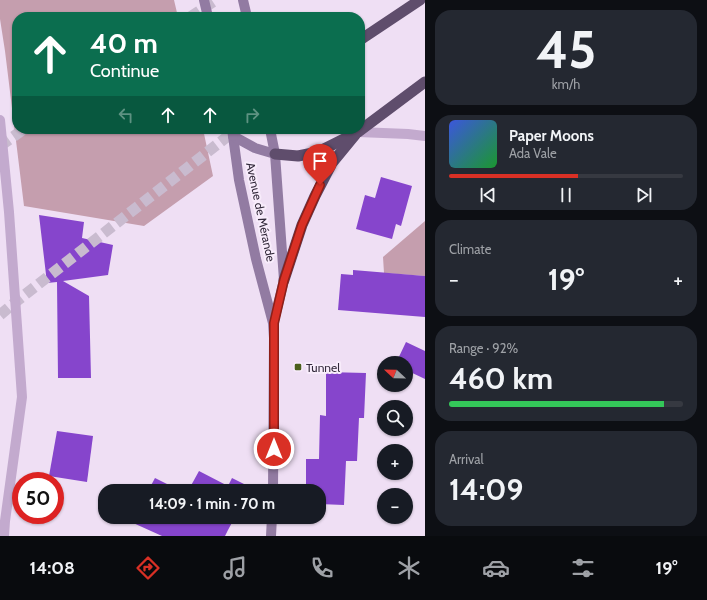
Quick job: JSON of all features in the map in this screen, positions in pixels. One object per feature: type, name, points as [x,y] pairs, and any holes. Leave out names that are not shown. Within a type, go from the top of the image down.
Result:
[{"type":"highway","points":[[365,37],[420,0]]},
{"type":"highway","points":[[365,127],[425,82]]},
{"type":"highway","points":[[275,154],[298,156],[318,152],[354,134]]},
{"type":"highway","points":[[284,280],[302,225],[315,196],[332,163],[356,134]]},
{"type":"main road","points":[[204,0],[207,12]]},
{"type":"main road","points":[[243,0],[246,12]]},
{"type":"main road","name":"Avenue de Mérande","points":[[232,134],[239,180],[256,259],[274,323]]},
{"type":"main road","points":[[234,134],[256,148],[275,154]]},
{"type":"main road","name":"Avenue de Mérande","points":[[271,134],[275,154],[284,280],[274,323],[273,484]]},
{"type":"main road","points":[[271,536],[272,524]]},
{"type":"street","points":[[0,120],[9,212],[22,397],[4,536]]},
{"type":"street","points":[[365,132],[425,136]]},
{"type":"shaded area","points":[[0,0],[174,0],[177,12],[12,12],[12,108],[0,19]]},
{"type":"shaded area","points":[[15,134],[204,134],[213,176],[144,226],[24,206]]},
{"type":"shaded area","points":[[425,221],[425,276],[384,273],[383,257]]},
{"type":"building","points":[[381,177],[412,186],[401,226],[396,224],[392,239],[356,229],[365,195],[375,198]]},
{"type":"building","points":[[39,215],[84,222],[82,238],[113,245],[108,275],[63,281],[89,296],[91,378],[58,378],[57,282],[47,283]]},
{"type":"building","points":[[353,270],[425,276],[425,317],[338,310],[341,274],[353,275]]},
{"type":"building","points":[[406,342],[425,351],[425,379],[413,373],[413,356],[399,356]]},
{"type":"building","points":[[326,372],[366,373],[364,418],[359,418],[357,461],[346,461],[344,505],[326,504],[326,484],[306,484],[306,459],[319,459],[320,415],[326,416]]},
{"type":"building","points":[[57,431],[93,436],[87,482],[64,478],[64,472],[50,472]]},
{"type":"building","points":[[199,471],[224,484],[192,484]]},
{"type":"building","points":[[155,478],[167,484],[152,484]]},
{"type":"building","points":[[232,478],[244,484],[229,484]]},
{"type":"building","points":[[135,524],[231,524],[225,536],[162,536]]},
{"type":"tunnel","points":[[198,12],[216,0]]},
{"type":"tunnel","points":[[0,146],[17,134]]},
{"type":"tunnel","points":[[0,315],[231,134]]},
{"type":"place","name":"Tunnel","points":[[298,367]]},
{"type":"route","points":[[274,449],[274,323],[284,280],[302,225],[320,185]]}]
